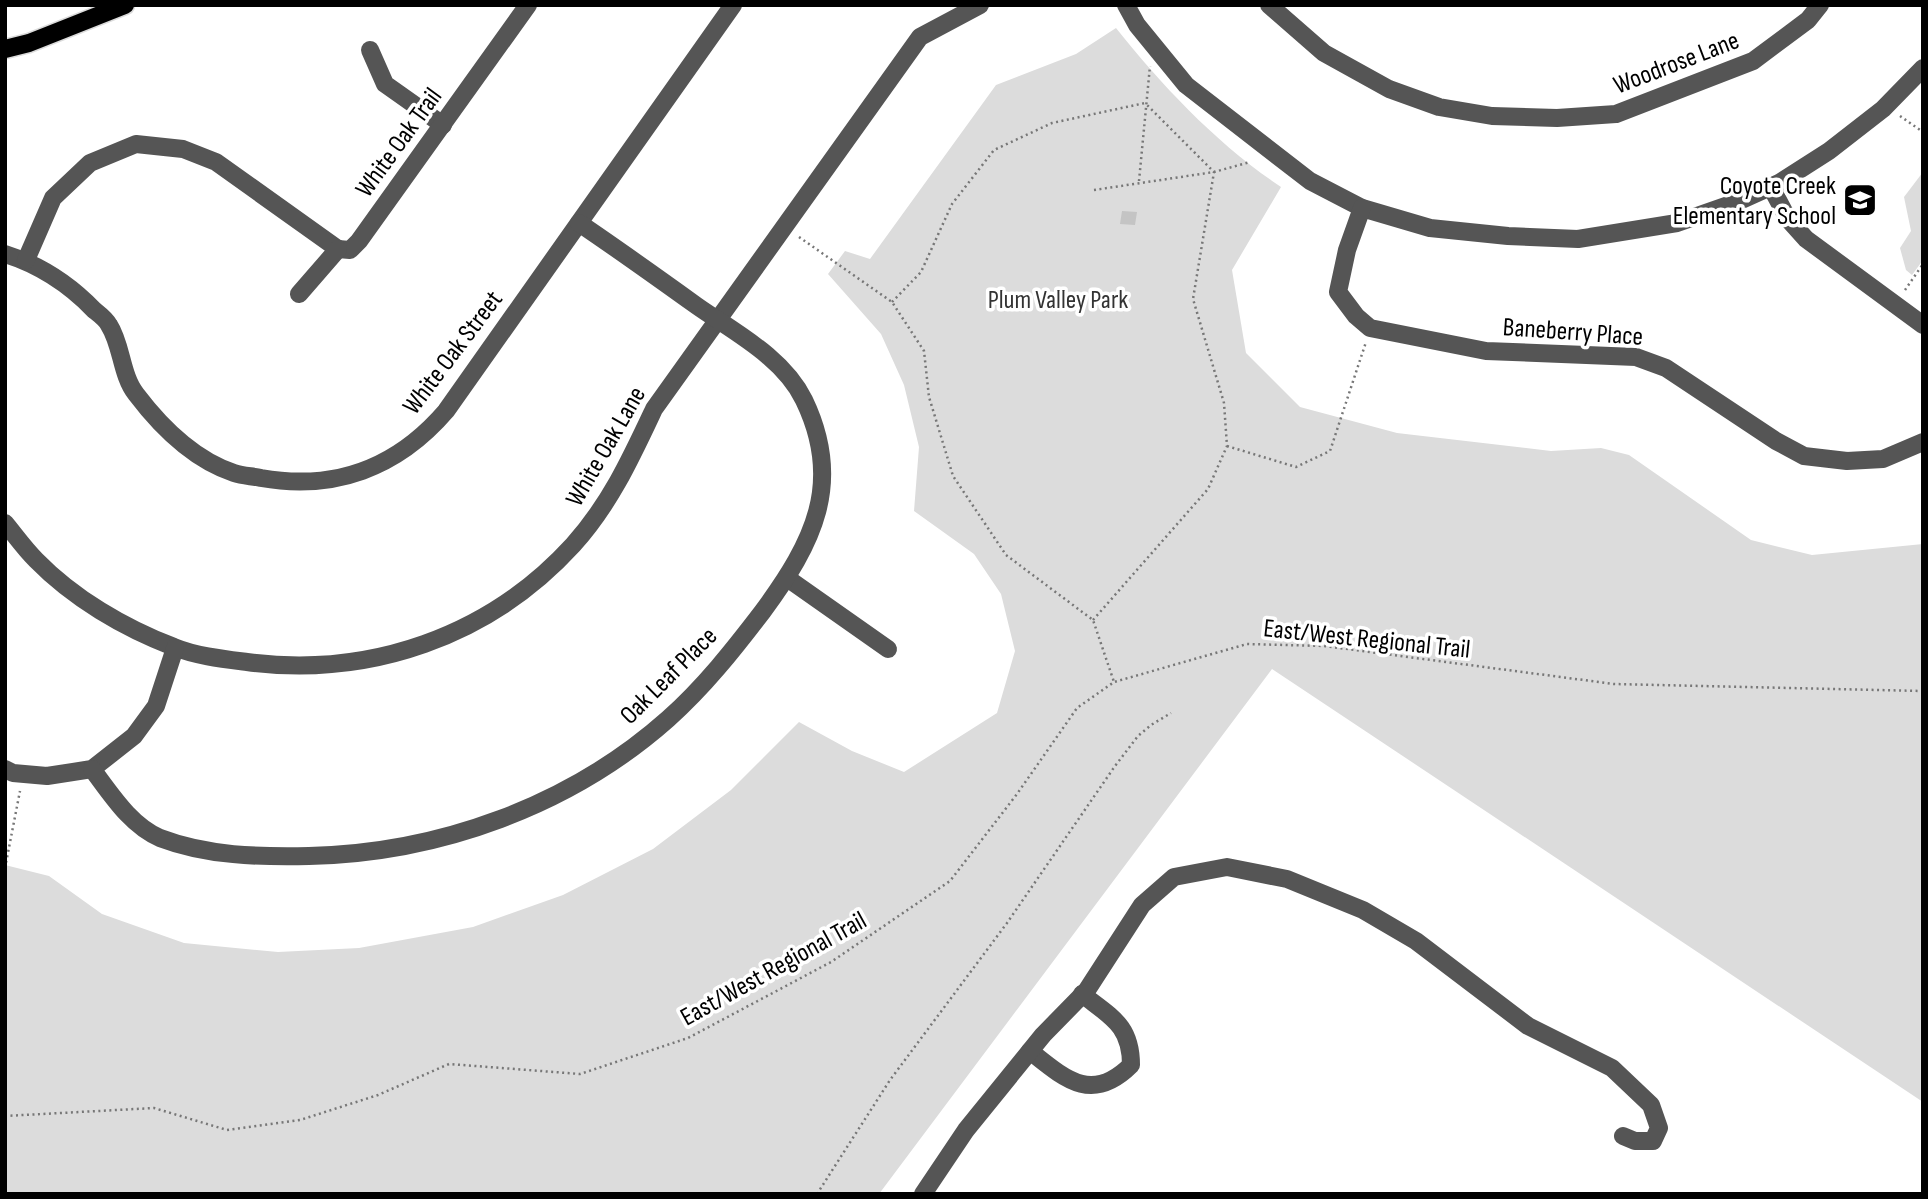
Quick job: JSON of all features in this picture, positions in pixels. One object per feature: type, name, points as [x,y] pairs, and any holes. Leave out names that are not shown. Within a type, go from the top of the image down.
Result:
[{"type":"main road","points":[[5,50],[125,5]]},
{"type":"street","name":"White Oak Trail","points":[[299,294],[338,249],[350,250],[359,241],[528,5]]},
{"type":"street","name":"White Oak Street","points":[[5,254],[26,260],[72,288],[109,325],[134,392],[181,443],[205,459],[235,473],[304,483],[329,481],[357,473],[385,461],[433,427],[446,411],[733,5]]},
{"type":"street","name":"White Oak Lane","points":[[5,523],[35,559],[82,599],[175,648],[224,659],[309,667],[350,664],[397,653],[470,625],[504,606],[547,570],[592,523],[625,472],[654,409],[920,37],[980,5]]},
{"type":"street","points":[[1126,5],[1137,25],[1186,85],[1310,181],[1362,208],[1430,228],[1508,236],[1577,239],[1677,223],[1737,202],[1771,187],[1829,150],[1868,121],[1923,68]]},
{"type":"street","name":"Woodrose Lane","points":[[1269,5],[1324,53],[1389,89],[1439,107],[1479,114],[1557,118],[1616,114],[1753,61],[1808,20],[1820,5]]},
{"type":"street","points":[[370,50],[386,84],[443,125]]},
{"type":"street","points":[[26,260],[53,198],[90,163],[136,145],[183,149],[216,162],[338,249]]},
{"type":"street","points":[[1771,187],[1788,219],[1806,239],[1923,325]]},
{"type":"street","points":[[1362,208],[1347,250],[1338,292],[1356,316],[1370,328]]},
{"type":"street","name":"Oak Leaf Place","points":[[92,769],[126,813],[158,837],[223,854],[329,856],[385,850],[482,827],[559,793],[631,748],[668,719],[701,687],[732,652],[787,578],[805,547],[818,513],[822,478],[820,447],[803,399],[783,370],[579,223]]},
{"type":"street","name":"Baneberry Place","points":[[1370,328],[1486,351],[1636,357],[1666,368],[1776,441],[1804,456],[1847,461],[1884,459],[1923,442]]},
{"type":"street","points":[[787,578],[888,649]]},
{"type":"street","points":[[5,769],[13,773],[47,776],[92,769],[134,736],[156,706],[175,648]]},
{"type":"street","points":[[923,1194],[966,1130],[1030,1051],[1082,994],[1142,905],[1174,877],[1227,867],[1287,879],[1374,916],[1416,941],[1528,1026],[1612,1068],[1651,1105],[1659,1128],[1653,1141],[1635,1141],[1623,1136]]},
{"type":"street","points":[[1030,1051],[1064,1079],[1096,1086],[1117,1079],[1131,1065],[1131,1045],[1119,1025],[1082,994]]},
{"type":"path","points":[[1139,182],[1150,66]]},
{"type":"path","points":[[892,302],[921,272],[952,204],[994,150],[1052,123],[1145,103]]},
{"type":"path","points":[[1145,103],[1214,172]]},
{"type":"path","points":[[1899,116],[1923,132]]},
{"type":"path","points":[[1094,190],[1214,172],[1250,162]]},
{"type":"path","points":[[1093,620],[1208,489],[1227,446],[1224,403],[1193,299],[1214,172]]},
{"type":"path","points":[[784,226],[892,302],[924,351],[929,397],[953,476],[1006,555],[1093,620],[1114,682]]},
{"type":"path","points":[[1902,294],[1923,264]]},
{"type":"path","points":[[1227,446],[1296,467],[1330,452],[1370,328]]},
{"type":"path","name":"East/West Regional Trail","points":[[5,1116],[155,1108],[227,1130],[300,1120],[378,1096],[449,1064],[580,1074],[688,1038],[831,962],[950,881],[1017,794],[1077,708],[1114,682],[1247,644],[1324,646],[1614,684],[1923,691]]},
{"type":"path","points":[[817,1194],[890,1080],[1007,923],[1115,766],[1138,736],[1171,713]]},
{"type":"path","points":[[5,869],[23,774]]},
{"type":"green space","name":"Plum Valley Park","points":[[1116,28],[1192,114],[1235,153],[1281,187],[1232,270],[1246,353],[1300,407],[1397,433],[1551,451],[1601,448],[1629,455],[1751,540],[1812,555],[1923,544],[1923,1102],[1272,669],[879,1194],[5,1194],[5,865],[49,876],[102,914],[184,943],[278,952],[359,948],[473,927],[563,895],[653,849],[731,790],[799,722],[852,751],[904,772],[997,713],[1015,651],[1001,594],[974,554],[914,511],[919,447],[904,385],[881,334],[828,274],[845,251],[870,259],[996,85],[1076,54]]},
{"type":"green space","points":[[1923,172],[1923,260],[1912,275],[1906,270],[1900,248],[1911,231],[1904,197]]},
{"type":"building","points":[[1122,211],[1137,212],[1135,225],[1120,224]]},
{"type":"place","name":"Coyote Creek Elementary School","points":[[1860,200]]}]
